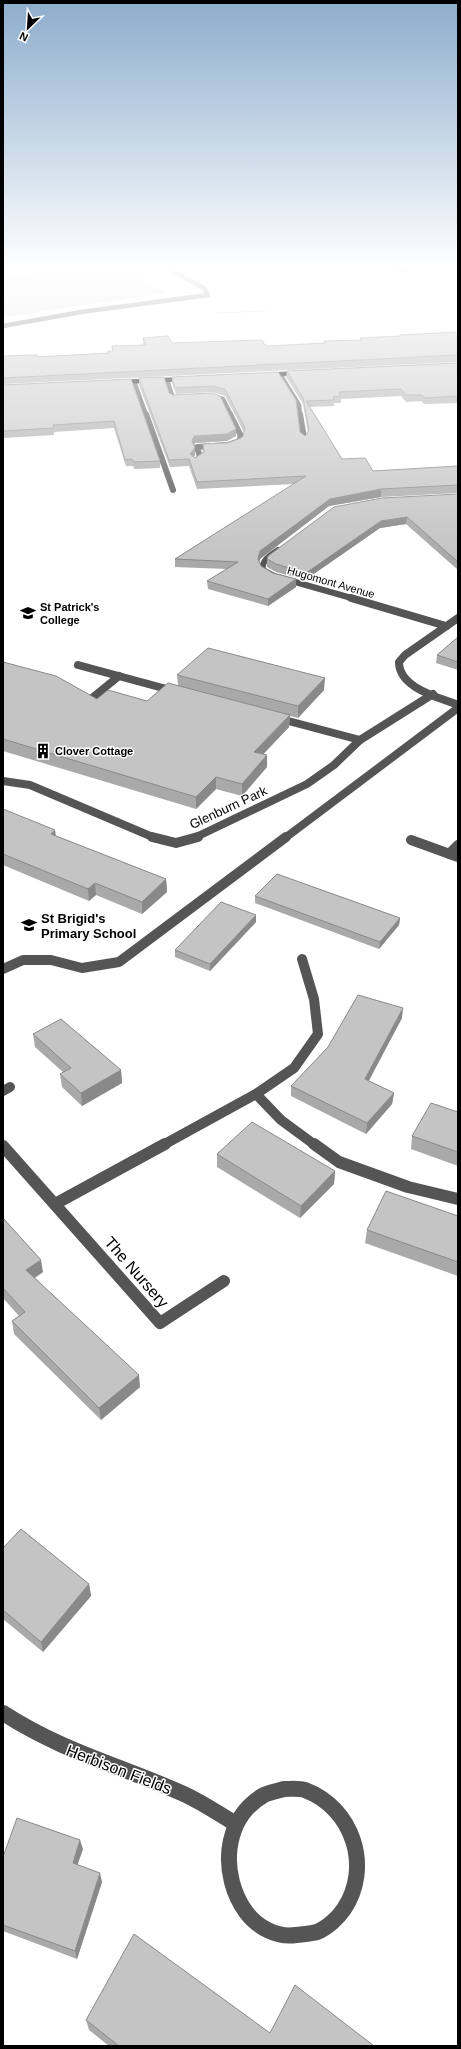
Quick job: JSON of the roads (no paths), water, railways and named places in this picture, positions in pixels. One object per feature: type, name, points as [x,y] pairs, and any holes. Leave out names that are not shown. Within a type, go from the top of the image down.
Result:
[{"type":"main road","points":[[257,375],[304,373]]},
{"type":"main road","points":[[112,382],[189,379]]},
{"type":"street","points":[[280,374],[300,406],[304,438]]},
{"type":"street","points":[[167,380],[172,398],[186,397]]},
{"type":"street","points":[[134,381],[173,490]]},
{"type":"street","points":[[196,461],[200,457],[197,447],[228,445],[239,441],[241,436],[223,400],[205,396]]},
{"type":"street","name":"Hugomont Avenue","points":[[283,547],[264,561],[262,566],[263,570],[274,576],[446,626]]},
{"type":"street","points":[[3,969],[23,960],[51,960],[82,968],[119,962],[458,706],[406,679],[401,672],[399,662],[405,655],[458,618]]},
{"type":"street","points":[[78,665],[180,692]]},
{"type":"street","points":[[92,698],[119,676]]},
{"type":"street","name":"Glenburn Park","points":[[3,781],[30,785],[156,839],[176,843],[200,836],[307,784],[334,765],[360,740],[433,694]]},
{"type":"street","points":[[270,716],[360,740]]},
{"type":"street","points":[[411,840],[458,858]]},
{"type":"street","points":[[449,854],[458,845]]},
{"type":"street","points":[[55,1204],[256,1094],[294,1068],[318,1034],[314,999],[302,959]]},
{"type":"street","points":[[256,1094],[281,1120],[339,1162],[408,1187],[458,1199]]},
{"type":"street","name":"The Nursery","points":[[3,1146],[160,1323],[224,1281]]},
{"type":"street","name":"Herbison Fields","points":[[3,1713],[26,1730],[51,1743],[188,1796],[236,1824]]},
{"type":"street","points":[[284,1789],[304,1789],[323,1798],[339,1811],[351,1830],[358,1853],[358,1876],[352,1898],[340,1917],[323,1930],[303,1936],[281,1936],[262,1926],[246,1911],[234,1891],[228,1868],[229,1846],[236,1824],[248,1807],[265,1795],[284,1789]]},
{"type":"place","name":"St Patrick's College","points":[[28,613]]},
{"type":"place","name":"Clover Cottage","points":[[43,751]]},
{"type":"place","name":"St Brigid's Primary School","points":[[29,925]]}]
